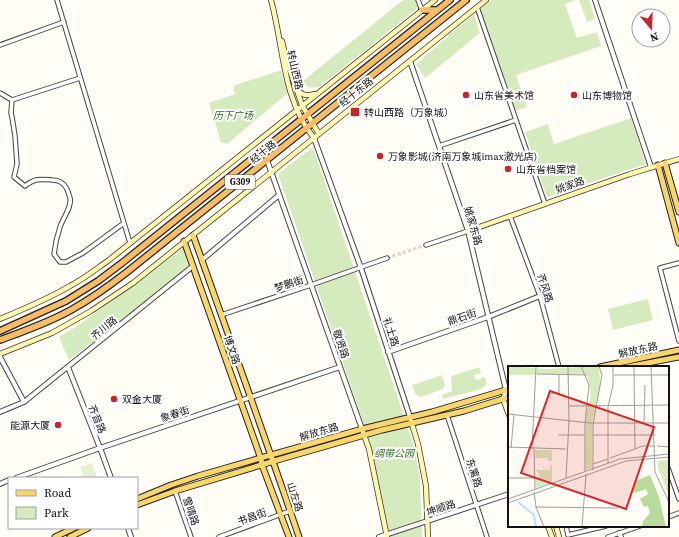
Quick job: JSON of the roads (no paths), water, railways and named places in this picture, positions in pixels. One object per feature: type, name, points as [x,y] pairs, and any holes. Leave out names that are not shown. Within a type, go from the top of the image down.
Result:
[{"type":"highway","name":"经十路","points":[[0,331],[66,301],[98,282],[450,0]]},
{"type":"highway","name":"经十路","points":[[0,340],[42,324],[103,291],[466,0]]},
{"type":"highway","points":[[422,10],[437,10]]},
{"type":"main road","name":"转山西路","points":[[271,0],[278,30],[281,53],[296,110],[306,129],[314,138]]},
{"type":"main road","name":"转山西路","points":[[274,0],[287,62],[294,86],[307,115],[319,134]]},
{"type":"main road","points":[[296,110],[435,0]]},
{"type":"main road","points":[[410,61],[486,0]]},
{"type":"main road","name":"经十东路","points":[[314,138],[410,61]]},
{"type":"main road","points":[[294,86],[304,96],[316,94]]},
{"type":"main road","name":"经十路","points":[[0,319],[34,305],[90,274],[296,110]]},
{"type":"main road","name":"经十路","points":[[0,354],[52,333],[91,311],[133,283],[314,138]]},
{"type":"main road","name":"姚家路","points":[[468,231],[679,159]]},
{"type":"main road","points":[[665,163],[679,212]]},
{"type":"main road","points":[[658,165],[679,243]]},
{"type":"main road","name":"博文路","points":[[193,234],[271,456]]},
{"type":"main road","name":"博文路","points":[[184,241],[241,401],[262,465]]},
{"type":"main road","name":"解放东路","points":[[605,366],[679,350]]},
{"type":"main road","name":"解放东路","points":[[635,366],[679,357]]},
{"type":"main road","name":"解放东路","points":[[138,499],[178,483],[362,429],[508,391]]},
{"type":"main road","name":"解放东路","points":[[138,505],[176,491],[262,465],[508,397]]},
{"type":"main road","points":[[503,399],[508,412]]},
{"type":"main road","name":"礼士路","points":[[410,417],[418,444],[426,486],[428,537]]},
{"type":"main road","name":"敬贤路","points":[[362,429],[369,449],[387,536]]},
{"type":"main road","name":"山左路","points":[[271,456],[299,537]]},
{"type":"main road","name":"山左路","points":[[262,465],[289,537]]},
{"type":"main road","points":[[548,527],[552,537]]},
{"type":"main road","points":[[556,527],[560,537]]},
{"type":"main road","points":[[55,537],[72,529]]},
{"type":"main road","points":[[70,537],[86,529]]},
{"type":"street","points":[[57,0],[130,243]]},
{"type":"street","points":[[418,0],[422,10]]},
{"type":"street","points":[[595,0],[652,167]]},
{"type":"street","points":[[477,7],[544,204]]},
{"type":"street","points":[[0,45],[64,22]]},
{"type":"street","name":"姚家东路","points":[[410,61],[468,231],[488,317],[508,391]]},
{"type":"street","points":[[0,93],[12,100],[80,78]]},
{"type":"street","points":[[12,100],[11,113],[17,158],[14,177],[25,186],[31,181],[37,179],[57,180],[65,185],[70,199],[55,245],[54,254],[60,262],[66,262],[83,253],[124,223]]},
{"type":"street","points":[[439,146],[516,120]]},
{"type":"street","name":"礼士路","points":[[314,138],[361,268],[410,417]]},
{"type":"street","name":"敬贤路","points":[[267,160],[362,429]]},
{"type":"street","points":[[202,260],[279,195]]},
{"type":"street","name":"齐风路","points":[[510,216],[540,296],[559,366]]},
{"type":"street","points":[[426,245],[468,231]]},
{"type":"street","name":"梦鹏街","points":[[221,315],[387,258]]},
{"type":"street","points":[[679,263],[660,268],[679,341]]},
{"type":"street","name":"齐川路","points":[[0,412],[24,402],[193,266]]},
{"type":"street","name":"鼎石街","points":[[388,352],[488,317],[540,296]]},
{"type":"street","points":[[0,357],[24,402]]},
{"type":"street","name":"齐音路","points":[[68,367],[111,477]]},
{"type":"street","name":"象春街","points":[[19,477],[340,367]]},
{"type":"street","points":[[503,399],[508,391]]},
{"type":"street","name":"东篱路","points":[[447,415],[487,537]]},
{"type":"street","points":[[669,471],[679,499]]},
{"type":"street","name":"雪晴路","points":[[176,491],[191,537]]},
{"type":"street","name":"坤顺路","points":[[379,537],[387,536],[508,494]]},
{"type":"street","name":"书昌街","points":[[219,537],[290,511]]},
{"type":"street","points":[[669,517],[679,513]]},
{"type":"street","points":[[566,527],[568,535],[594,527]]},
{"type":"street","points":[[608,537],[620,535],[638,527]]},
{"type":"tunnel","points":[[387,258],[426,245]]},
{"type":"place","name":"山东省美术馆","points":[[466,95]]},
{"type":"place","name":"山东博物馆","points":[[574,95]]},
{"type":"place","name":"转山西路（万象城）","points":[[355,112]]},
{"type":"place","name":"万象影城(济南万象城imax激光店)","points":[[380,156]]},
{"type":"place","name":"山东省档案馆","points":[[508,169]]},
{"type":"place","name":"双金大厦","points":[[114,399]]},
{"type":"place","name":"能源大厦","points":[[58,425]]},
{"type":"park label","name":"历下广场","points":[[233,115]]},
{"type":"park label","name":"绸带公园","points":[[394,453]]}]
